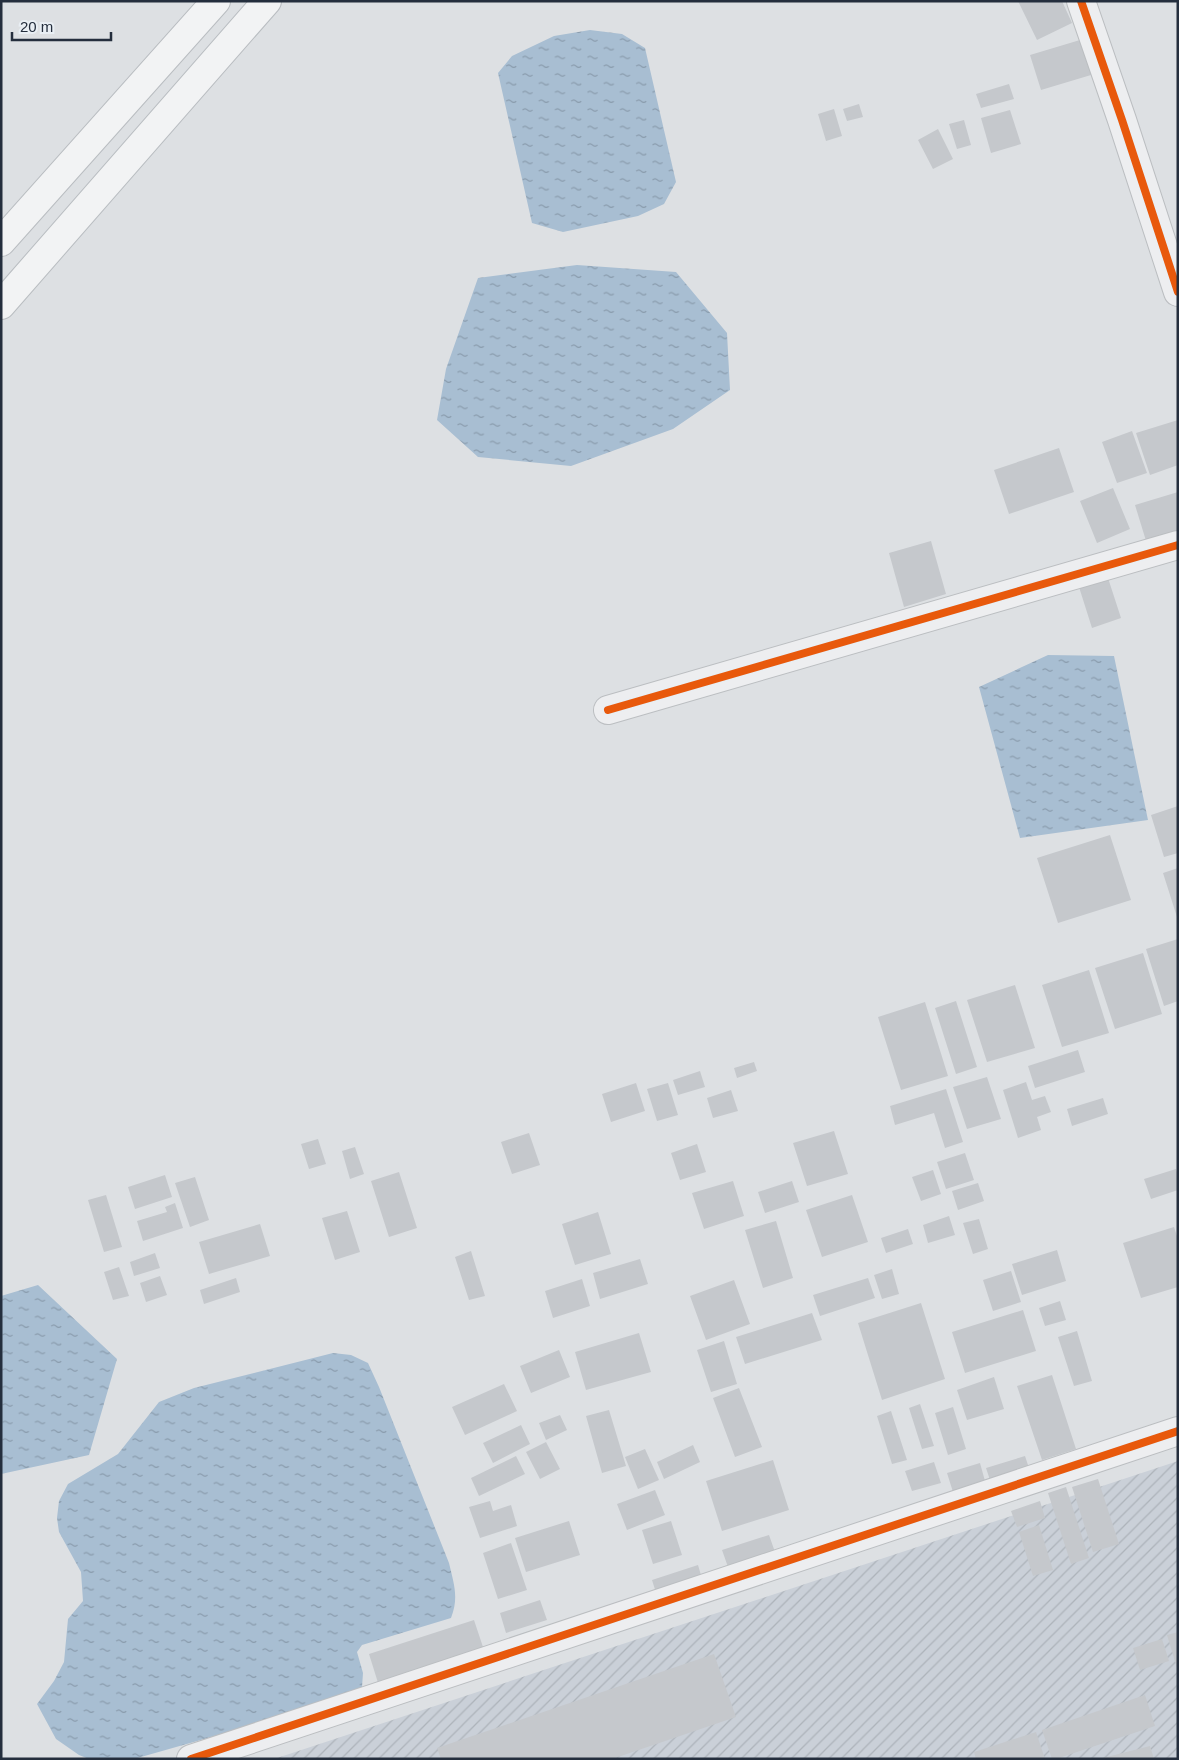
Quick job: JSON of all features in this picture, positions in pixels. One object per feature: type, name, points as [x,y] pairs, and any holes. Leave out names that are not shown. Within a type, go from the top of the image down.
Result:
[{"type":"main road","points":[[1,242],[216,1]]},
{"type":"main road","points":[[1,305],[267,1]]},
{"type":"street","points":[[1081,1],[1178,292]]},
{"type":"street","points":[[608,710],[1178,544]]},
{"type":"street","points":[[191,1759],[1178,1431]]},
{"type":"shaded area","points":[[1178,1461],[1178,1759],[274,1759]]},
{"type":"water","points":[[590,30],[622,34],[645,48],[676,182],[664,204],[638,216],[563,232],[532,223],[498,73],[512,56],[554,36]]},
{"type":"water","points":[[577,265],[676,272],[727,333],[730,390],[673,429],[571,466],[478,457],[437,420],[446,369],[478,278]]},
{"type":"water","points":[[1048,655],[1114,656],[1148,820],[1020,838],[979,687]]},
{"type":"water","points":[[38,1285],[117,1359],[89,1455],[1,1474],[1,1296]]},
{"type":"water","points":[[333,1353],[351,1355],[368,1363],[379,1387],[449,1563],[455,1597],[451,1618],[362,1645],[357,1652],[363,1673],[362,1687],[352,1697],[134,1759],[89,1759],[79,1755],[56,1739],[37,1704],[54,1681],[64,1662],[68,1619],[83,1601],[81,1572],[59,1532],[57,1518],[59,1501],[68,1484],[118,1454],[159,1402],[194,1388]]},
{"type":"building","points":[[1018,1],[1062,1],[1072,23],[1037,40]]},
{"type":"building","points":[[1090,37],[1101,72],[1041,90],[1030,55]]},
{"type":"building","points":[[1009,84],[1014,99],[981,108],[976,94]]},
{"type":"building","points":[[859,104],[863,117],[847,121],[843,109]]},
{"type":"building","points":[[834,109],[842,136],[826,141],[818,114]]},
{"type":"building","points":[[1010,110],[1021,144],[991,153],[981,118]]},
{"type":"building","points":[[964,120],[971,145],[957,149],[949,124]]},
{"type":"building","points":[[938,129],[953,159],[933,169],[918,140]]},
{"type":"building","points":[[1178,420],[1178,465],[1150,475],[1136,433]]},
{"type":"building","points":[[1132,431],[1147,473],[1117,483],[1102,442]]},
{"type":"building","points":[[1059,448],[1074,492],[1009,514],[994,470]]},
{"type":"building","points":[[1113,488],[1130,529],[1097,543],[1080,501]]},
{"type":"building","points":[[1178,492],[1178,535],[1147,544],[1135,505]]},
{"type":"building","points":[[931,541],[946,594],[904,607],[889,553]]},
{"type":"building","points":[[1108,578],[1121,618],[1092,628],[1079,587]]},
{"type":"building","points":[[1178,806],[1178,853],[1164,857],[1151,815]]},
{"type":"building","points":[[1110,835],[1131,900],[1058,923],[1037,858]]},
{"type":"building","points":[[1178,868],[1178,917],[1177,917],[1163,873]]},
{"type":"building","points":[[1178,939],[1178,1001],[1164,1006],[1146,949]]},
{"type":"building","points":[[1143,953],[1162,1014],[1115,1029],[1095,968]]},
{"type":"building","points":[[1089,970],[1109,1033],[1062,1047],[1042,985]]},
{"type":"building","points":[[1015,985],[1035,1048],[987,1062],[967,1000]]},
{"type":"building","points":[[956,1001],[977,1067],[956,1074],[935,1008]]},
{"type":"building","points":[[925,1002],[948,1076],[901,1090],[878,1017]]},
{"type":"building","points":[[1078,1050],[1085,1072],[1035,1088],[1028,1066]]},
{"type":"building","points":[[754,1062],[757,1071],[737,1078],[734,1068]]},
{"type":"building","points":[[700,1071],[705,1087],[678,1095],[673,1080]]},
{"type":"building","points":[[987,1077],[1001,1119],[967,1129],[953,1087]]},
{"type":"building","points":[[1026,1082],[1032,1100],[1045,1096],[1051,1112],[1037,1117],[1041,1130],[1018,1138],[1003,1090]]},
{"type":"building","points":[[636,1083],[645,1111],[611,1122],[602,1094]]},
{"type":"building","points":[[668,1083],[678,1115],[657,1121],[647,1089]]},
{"type":"building","points":[[946,1089],[963,1142],[945,1148],[934,1113],[895,1125],[890,1106]]},
{"type":"building","points":[[731,1090],[738,1111],[713,1118],[707,1098]]},
{"type":"building","points":[[1103,1098],[1108,1114],[1072,1126],[1067,1109]]},
{"type":"building","points":[[834,1131],[848,1174],[807,1186],[793,1143]]},
{"type":"building","points":[[529,1133],[540,1165],[512,1174],[501,1142]]},
{"type":"building","points":[[318,1139],[326,1164],[309,1169],[301,1144]]},
{"type":"building","points":[[697,1144],[706,1172],[680,1180],[671,1153]]},
{"type":"building","points":[[355,1147],[364,1174],[350,1179],[342,1151]]},
{"type":"building","points":[[965,1153],[974,1180],[946,1189],[937,1162]]},
{"type":"building","points":[[1176,1169],[1178,1190],[1151,1199],[1144,1179]]},
{"type":"building","points":[[933,1170],[941,1194],[921,1201],[912,1177]]},
{"type":"building","points":[[399,1172],[417,1228],[389,1237],[371,1181]]},
{"type":"building","points":[[165,1175],[172,1197],[135,1209],[128,1187]]},
{"type":"building","points":[[195,1177],[209,1220],[190,1227],[175,1183]]},
{"type":"building","points":[[733,1181],[744,1216],[704,1229],[692,1193]]},
{"type":"building","points":[[792,1181],[799,1202],[765,1213],[758,1192]]},
{"type":"building","points":[[978,1183],[984,1201],[958,1210],[952,1191]]},
{"type":"building","points":[[106,1195],[122,1247],[104,1252],[88,1200]]},
{"type":"building","points":[[852,1195],[868,1242],[822,1257],[806,1210]]},
{"type":"building","points":[[175,1203],[183,1228],[143,1241],[137,1221],[167,1212],[165,1207]]},
{"type":"building","points":[[347,1211],[360,1252],[335,1260],[322,1218]]},
{"type":"building","points":[[598,1212],[611,1254],[575,1265],[562,1224]]},
{"type":"building","points":[[949,1216],[955,1235],[928,1243],[923,1225]]},
{"type":"building","points":[[979,1219],[988,1249],[973,1254],[963,1223]]},
{"type":"building","points":[[776,1221],[793,1278],[763,1288],[745,1230]]},
{"type":"building","points":[[260,1224],[270,1256],[209,1274],[199,1242]]},
{"type":"building","points":[[1174,1227],[1178,1239],[1178,1287],[1141,1298],[1123,1243]]},
{"type":"building","points":[[908,1229],[913,1244],[886,1253],[881,1238]]},
{"type":"building","points":[[1057,1250],[1066,1281],[1022,1295],[1012,1264]]},
{"type":"building","points":[[471,1251],[485,1296],[469,1300],[455,1257]]},
{"type":"building","points":[[155,1253],[160,1268],[134,1276],[130,1262]]},
{"type":"building","points":[[640,1259],[648,1284],[600,1299],[593,1273]]},
{"type":"building","points":[[119,1267],[129,1296],[113,1300],[104,1272]]},
{"type":"building","points":[[892,1269],[899,1294],[882,1299],[874,1275]]},
{"type":"building","points":[[1011,1271],[1021,1302],[993,1311],[983,1280]]},
{"type":"building","points":[[160,1276],[167,1295],[146,1302],[140,1283]]},
{"type":"building","points":[[236,1278],[240,1292],[204,1304],[200,1290]]},
{"type":"building","points":[[868,1278],[875,1298],[820,1316],[813,1295]]},
{"type":"building","points":[[582,1279],[590,1306],[553,1318],[545,1291]]},
{"type":"building","points":[[734,1280],[750,1324],[706,1340],[690,1296]]},
{"type":"building","points":[[1060,1301],[1066,1320],[1045,1326],[1039,1308]]},
{"type":"building","points":[[921,1303],[945,1379],[882,1400],[858,1323]]},
{"type":"building","points":[[1023,1310],[1036,1351],[965,1373],[952,1332]]},
{"type":"building","points":[[812,1313],[822,1340],[745,1364],[736,1337]]},
{"type":"building","points":[[1077,1331],[1092,1381],[1074,1386],[1058,1337]]},
{"type":"building","points":[[639,1333],[651,1372],[586,1390],[575,1352]]},
{"type":"building","points":[[724,1341],[737,1384],[711,1392],[697,1350]]},
{"type":"building","points":[[559,1350],[570,1377],[531,1393],[520,1366]]},
{"type":"building","points":[[1052,1375],[1076,1449],[1042,1460],[1017,1386]]},
{"type":"building","points":[[994,1377],[1004,1409],[967,1420],[957,1390]]},
{"type":"building","points":[[504,1384],[517,1411],[465,1435],[452,1407]]},
{"type":"building","points":[[739,1388],[762,1447],[735,1457],[713,1398]]},
{"type":"building","points":[[920,1404],[934,1446],[922,1449],[909,1408]]},
{"type":"building","points":[[953,1407],[966,1449],[948,1455],[935,1413]]},
{"type":"building","points":[[609,1410],[626,1466],[602,1473],[586,1416]]},
{"type":"building","points":[[891,1411],[907,1460],[892,1464],[877,1416]]},
{"type":"building","points":[[560,1415],[567,1430],[546,1440],[539,1423]]},
{"type":"building","points":[[521,1425],[530,1444],[493,1463],[483,1443]]},
{"type":"building","points":[[546,1442],[560,1469],[540,1479],[526,1452]]},
{"type":"building","points":[[693,1445],[700,1462],[664,1479],[657,1462]]},
{"type":"building","points":[[645,1449],[659,1480],[638,1489],[625,1457]]},
{"type":"building","points":[[516,1456],[525,1474],[479,1496],[471,1478]]},
{"type":"building","points":[[1025,1456],[1032,1477],[993,1489],[986,1468]]},
{"type":"building","points":[[773,1460],[789,1510],[722,1531],[706,1481]]},
{"type":"building","points":[[934,1462],[941,1483],[912,1491],[905,1471]]},
{"type":"building","points":[[980,1463],[985,1481],[953,1492],[947,1473]]},
{"type":"building","points":[[1098,1479],[1119,1544],[1093,1552],[1072,1487]]},
{"type":"building","points":[[1066,1487],[1089,1558],[1071,1564],[1048,1493]]},
{"type":"building","points":[[655,1490],[665,1515],[627,1530],[617,1504]]},
{"type":"building","points":[[490,1501],[493,1511],[511,1505],[517,1526],[480,1538],[469,1507]]},
{"type":"building","points":[[1040,1501],[1045,1518],[1017,1527],[1011,1511]]},
{"type":"building","points":[[569,1521],[580,1555],[526,1572],[515,1538]]},
{"type":"building","points":[[671,1521],[682,1555],[653,1564],[642,1530]]},
{"type":"building","points":[[1039,1525],[1053,1570],[1033,1576],[1019,1532]]},
{"type":"building","points":[[769,1535],[775,1552],[728,1567],[722,1550]]},
{"type":"building","points":[[511,1543],[527,1590],[498,1599],[483,1553]]},
{"type":"building","points":[[698,1565],[703,1582],[657,1596],[652,1580]]},
{"type":"building","points":[[540,1600],[547,1620],[506,1633],[500,1613]]},
{"type":"building","points":[[474,1620],[485,1653],[379,1686],[369,1654]]},
{"type":"building","points":[[1178,1632],[1178,1668],[1177,1668],[1167,1635]]},
{"type":"building","points":[[1162,1639],[1169,1661],[1140,1670],[1133,1648]]},
{"type":"building","points":[[714,1654],[736,1717],[612,1759],[441,1759],[437,1748]]},
{"type":"building","points":[[1145,1695],[1155,1726],[1052,1759],[1042,1730]]},
{"type":"building","points":[[1036,1732],[1045,1759],[976,1759],[974,1752]]},
{"type":"building","points":[[1150,1746],[1154,1759],[1103,1759],[1103,1758]]},
{"type":"cycle path","points":[[1081,1],[1178,292]]},
{"type":"cycle path","points":[[608,710],[1178,545]]},
{"type":"cycle path","points":[[191,1759],[1178,1431]]}]
